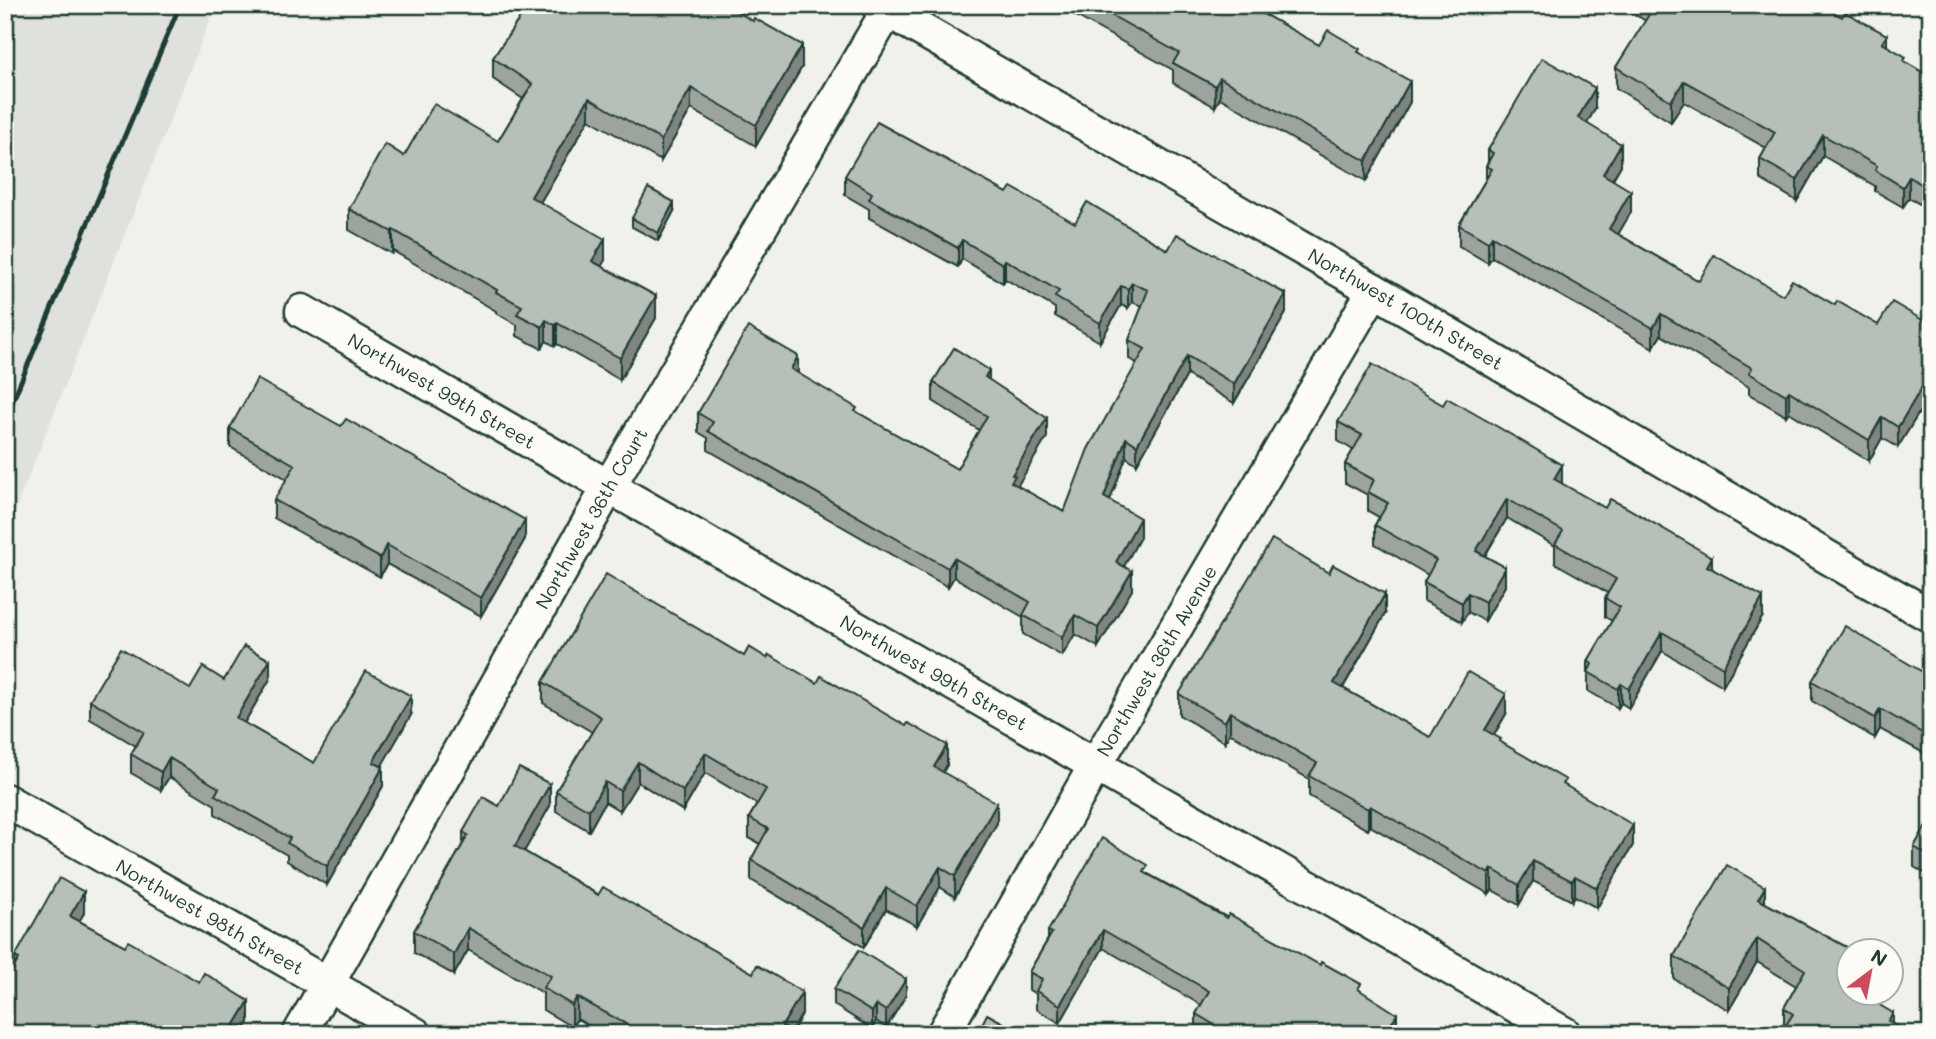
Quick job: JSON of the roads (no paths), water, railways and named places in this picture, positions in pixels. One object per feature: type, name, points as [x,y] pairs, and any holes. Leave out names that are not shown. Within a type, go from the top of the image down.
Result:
[{"type":"street","name":"Northwest 100th Street","points":[[885,7],[1931,616]]},
{"type":"street","name":"Northwest 36th Court","points":[[299,1034],[608,488],[885,7]]},
{"type":"street","name":"Northwest 36th Avenue","points":[[943,1034],[1096,764],[1374,290]]},
{"type":"street","name":"Northwest 99th Street","points":[[302,311],[1565,1034]]},
{"type":"street","name":"Northwest 98th Street","points":[[5,800],[415,1034]]},
{"type":"railway","points":[[5,419],[180,5]]}]
